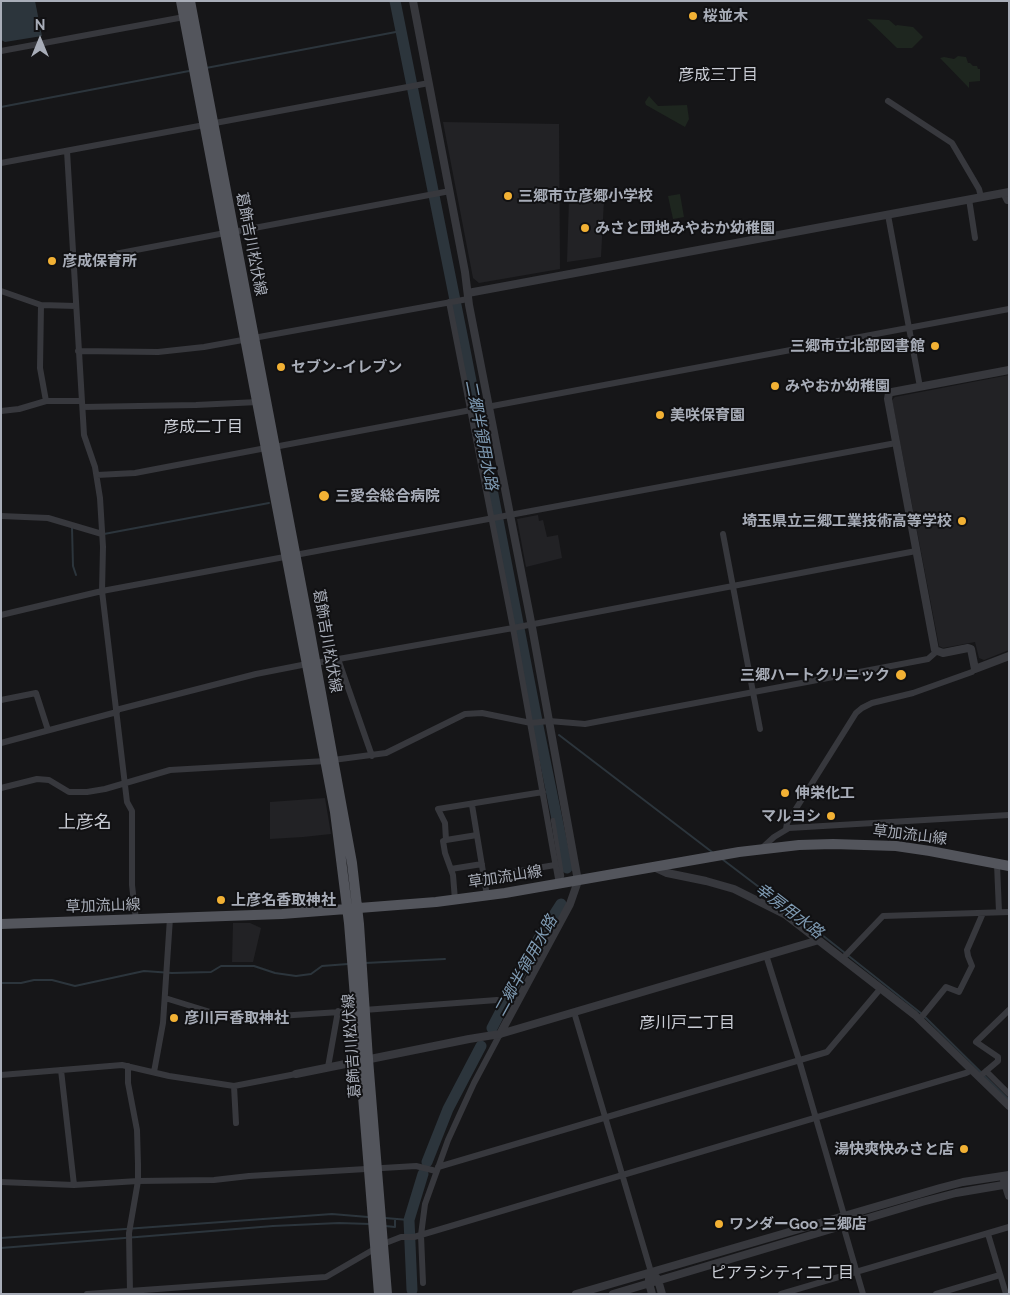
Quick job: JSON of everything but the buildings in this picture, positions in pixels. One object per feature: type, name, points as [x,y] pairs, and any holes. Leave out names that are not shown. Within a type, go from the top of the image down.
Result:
[{"type":"main road","name":"葛飾吉川松伏線","points":[[181,1],[209,124]]},
{"type":"main road","name":"葛飾吉川松伏線","points":[[190,1],[209,124],[229,233],[330,761],[337,821],[352,909],[379,1247],[379,1294]]},
{"type":"main road","name":"葛飾吉川松伏線","points":[[250,339],[258,402],[270,448]]},
{"type":"main road","name":"草加流山線","points":[[1,924],[282,914],[455,900],[488,896],[561,880],[578,881],[717,856],[799,845],[896,846],[1009,866]]},
{"type":"main road","name":"葛飾吉川松伏線","points":[[379,1247],[387,1294]]},
{"type":"street","points":[[413,1],[465,272],[460,299],[492,517],[517,627],[531,724],[556,865],[561,880]]},
{"type":"street","points":[[1,52],[184,17]]},
{"type":"street","points":[[1,163],[429,83]]},
{"type":"street","points":[[888,102],[952,143],[979,189],[981,197]]},
{"type":"street","points":[[67,151],[84,435],[97,475],[102,534],[102,591],[127,802],[132,811],[132,885],[136,920]]},
{"type":"street","points":[[73,262],[450,192]]},
{"type":"street","points":[[78,351],[158,352],[204,347],[1006,192],[1007,201],[1009,201]]},
{"type":"street","points":[[969,199],[975,238]]},
{"type":"street","points":[[888,215],[920,386]]},
{"type":"street","points":[[1,291],[41,305],[76,306]]},
{"type":"street","points":[[423,1283],[417,1236],[437,1169],[459,1116],[500,1034],[570,904],[578,881],[545,721],[531,623],[505,515],[489,407],[460,299]]},
{"type":"street","points":[[41,305],[40,368],[46,401]]},
{"type":"street","points":[[97,475],[135,473],[1009,309]]},
{"type":"street","points":[[975,669],[971,649],[943,653],[937,651],[933,646],[888,395],[892,392],[920,386],[1009,370]]},
{"type":"street","points":[[1,411],[46,401],[82,404],[196,405],[258,402]]},
{"type":"street","points":[[1,615],[102,591],[896,443]]},
{"type":"street","points":[[1,516],[48,518],[102,534]]},
{"type":"street","points":[[723,534],[760,729]]},
{"type":"street","points":[[1,743],[241,678],[311,663],[517,627],[916,551]]},
{"type":"street","points":[[1,788],[38,779],[49,780],[69,792],[98,791],[170,770],[330,761],[372,756],[386,753],[465,714],[482,713],[531,724],[545,721],[585,724],[928,659],[937,651]]},
{"type":"street","points":[[786,829],[856,713],[862,708],[913,694],[1009,656]]},
{"type":"street","points":[[338,659],[372,756]]},
{"type":"street","points":[[1,700],[36,693],[48,730]]},
{"type":"street","points":[[455,900],[453,875],[443,841],[446,840],[445,823],[438,809],[543,792]]},
{"type":"street","points":[[472,805],[488,896]]},
{"type":"street","points":[[761,849],[789,828],[1009,815]]},
{"type":"street","points":[[553,820],[561,880]]},
{"type":"street","points":[[446,840],[477,834]]},
{"type":"street","points":[[451,869],[482,864]]},
{"type":"street","points":[[997,864],[999,912]]},
{"type":"street","points":[[484,877],[556,865]]},
{"type":"street","points":[[654,867],[667,873],[706,880],[734,889],[786,915],[818,940],[845,955],[881,988],[922,1017],[1009,1106]]},
{"type":"street","points":[[845,955],[883,916],[1009,912]]},
{"type":"street","points":[[922,1017],[946,987],[959,992],[972,966],[967,950],[982,913]]},
{"type":"street","points":[[154,1072],[163,1023],[170,918]]},
{"type":"street","points":[[1,1075],[108,1065],[128,1066],[192,1080],[234,1086],[500,1034],[818,940]]},
{"type":"street","points":[[766,955],[844,1215]]},
{"type":"street","points":[[1,1182],[74,1185],[138,1181],[214,1180],[249,1176],[416,1166],[437,1169],[827,1052],[881,988]]},
{"type":"street","points":[[165,998],[233,1019],[497,1000]]},
{"type":"street","points":[[979,1077],[998,1060],[998,1057],[976,1042],[1009,1010]]},
{"type":"street","points":[[328,1067],[338,1011]]},
{"type":"street","points":[[574,1012],[651,1272],[658,1280],[662,1294]]},
{"type":"street","points":[[128,1066],[128,1083],[137,1130],[138,1181],[128,1233],[130,1292]]},
{"type":"street","points":[[61,1070],[74,1185]]},
{"type":"street","points":[[87,1294],[326,1277],[379,1247],[401,1237],[417,1236],[972,1070]]},
{"type":"street","points":[[986,1071],[1009,1094]]},
{"type":"street","points":[[234,1086],[236,1123]]},
{"type":"street","points":[[576,1294],[948,1186],[1006,1175],[1009,1196]]},
{"type":"street","points":[[613,1294],[956,1193],[1007,1184]]},
{"type":"street","points":[[843,1225],[864,1294]]},
{"type":"street","points":[[781,1294],[1009,1227]]},
{"type":"street","points":[[988,1234],[1006,1294]]},
{"type":"street","points":[[651,1272],[649,1283],[652,1294]]},
{"type":"street","points":[[936,1294],[1000,1275]]},
{"type":"shaded area","points":[[1,1],[35,1],[42,36],[5,42],[1,40]]},
{"type":"shaded area","points":[[867,19],[889,20],[896,26],[913,27],[923,37],[912,48],[897,48]]},
{"type":"shaded area","points":[[958,56],[966,57],[968,63],[980,69],[980,81],[969,82],[969,88],[940,58],[954,59]]},
{"type":"shaded area","points":[[649,96],[658,106],[687,105],[689,119],[685,127],[646,105],[645,102]]},
{"type":"shaded area","name":"三郷市立彦郷小学校","points":[[443,122],[559,124],[560,269],[479,283],[473,278]]},
{"type":"shaded area","points":[[680,194],[684,217],[673,219],[668,196]]},
{"type":"shaded area","name":"みさと団地みやおか幼稚園","points":[[569,199],[604,200],[601,257],[567,262]]},
{"type":"shaded area","name":"埼玉県立三郷工業技術高等学校","points":[[1009,375],[1009,650],[984,660],[979,658],[975,642],[943,648],[939,646],[892,400],[895,397]]},
{"type":"shaded area","points":[[538,515],[539,521],[543,520],[547,537],[558,535],[562,558],[526,567],[517,519]]},
{"type":"shaded area","points":[[325,798],[331,834],[270,839],[270,802]]},
{"type":"shaded area","points":[[233,923],[250,923],[261,928],[253,962],[232,962]]},
{"type":"waterway","name":"二郷半領用水路","points":[[395,1],[567,868]]},
{"type":"waterway","points":[[206,68],[401,31]]},
{"type":"waterway","points":[[1,107],[189,71]]},
{"type":"waterway","points":[[104,534],[269,503]]},
{"type":"waterway","points":[[72,528],[73,566],[76,575]]},
{"type":"waterway","name":"幸房用水路","points":[[559,735],[712,852]]},
{"type":"waterway","name":"幸房用水路","points":[[722,859],[922,1014]]},
{"type":"waterway","name":"二郷半領用水路","points":[[492,1028],[536,943],[561,904]]},
{"type":"waterway","points":[[365,963],[445,959]]},
{"type":"waterway","points":[[1,983],[52,980],[75,986],[144,971],[172,973],[211,972],[221,966],[254,966],[275,973],[296,976],[311,974],[322,966],[348,964]]},
{"type":"waterway","name":"幸房用水路","points":[[925,1017],[1009,1100]]},
{"type":"waterway","name":"二郷半領用水路","points":[[427,1162],[448,1109],[481,1046]]},
{"type":"waterway","name":"二郷半領用水路","points":[[412,1290],[409,1220],[423,1174]]},
{"type":"waterway","points":[[1,1238],[332,1214],[368,1217]]},
{"type":"waterway","points":[[385,1218],[409,1220]]},
{"type":"waterway","points":[[385,1226],[395,1227],[395,1219]]},
{"type":"waterway","points":[[1,1248],[273,1226],[339,1223],[370,1224]]},
{"type":"place","name":"桜並木","points":[[693,16]]},
{"type":"place","name":"三郷市立彦郷小学校","points":[[508,196]]},
{"type":"place","name":"みさと団地みやおか幼稚園","points":[[585,228]]},
{"type":"place","name":"彦成保育所","points":[[52,261]]},
{"type":"place","name":"三郷市立北部図書館","points":[[935,346]]},
{"type":"place","name":"セブン-イレブン","points":[[281,367]]},
{"type":"place","name":"みやおか幼稚園","points":[[775,386]]},
{"type":"place","name":"美咲保育園","points":[[660,415]]},
{"type":"place","name":"三愛会総合病院","points":[[324,496]]},
{"type":"place","name":"埼玉県立三郷工業技術高等学校","points":[[962,521]]},
{"type":"place","name":"三郷ハートクリニック","points":[[901,675]]},
{"type":"place","name":"伸栄化工","points":[[785,793]]},
{"type":"place","name":"マルヨシ","points":[[831,816]]},
{"type":"place","name":"上彦名香取神社","points":[[221,900]]},
{"type":"place","name":"彦川戸香取神社","points":[[174,1018]]},
{"type":"place","name":"湯快爽快みさと店","points":[[964,1149]]},
{"type":"place","name":"ワンダーGoo 三郷店","points":[[719,1224]]},
{"type":"district","name":"彦成三丁目","points":[[718,75]]},
{"type":"district","name":"彦成二丁目","points":[[203,427]]},
{"type":"district","name":"上彦名","points":[[85,823]]},
{"type":"district","name":"彦川戸二丁目","points":[[687,1023]]},
{"type":"district","name":"ピアラシティ二丁目","points":[[782,1273]]}]
